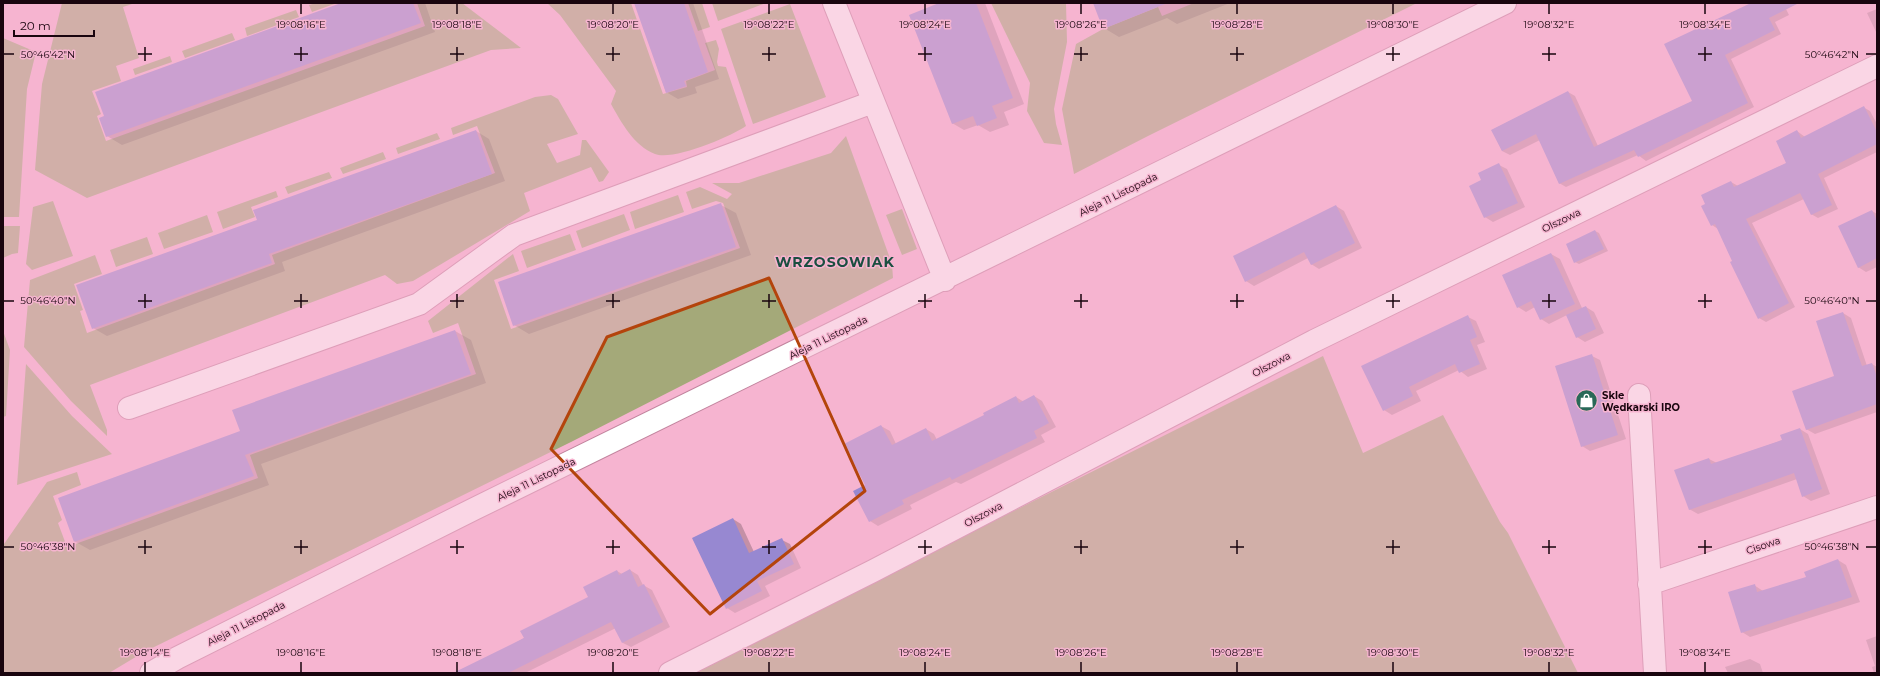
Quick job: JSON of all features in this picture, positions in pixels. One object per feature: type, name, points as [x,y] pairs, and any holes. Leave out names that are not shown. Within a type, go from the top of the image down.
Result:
[{"type":"street","points":[[834,3],[945,280]]},
{"type":"street","name":"Aleja 11 Listopada","points":[[151,673],[181,665],[474,510],[945,280],[1505,3]]},
{"type":"street","name":"Olszowa","points":[[670,673],[873,572],[1314,341],[1877,66]]},
{"type":"street","points":[[129,408],[419,304],[514,235],[873,102]]},
{"type":"street","points":[[1639,395],[1655,673]]},
{"type":"street","name":"Cisowa","points":[[1649,584],[1877,507]]},
{"type":"highlighted area","points":[[769,278],[865,491],[710,614],[551,449],[607,337]]},
{"type":"green space","points":[[62,3],[135,3],[123,7],[139,58],[116,66],[121,81],[92,91],[101,114],[97,116],[106,141],[425,26],[417,3],[462,3],[521,48],[491,50],[87,198],[35,170],[42,84]]},
{"type":"green space","points":[[316,3],[337,3],[312,12],[309,5]]},
{"type":"green space","points":[[547,3],[631,3],[663,94],[687,87],[686,81],[715,70],[705,43],[716,40],[719,49],[717,62],[718,66],[726,67],[746,126],[715,142],[675,154],[655,154],[647,150],[629,133],[611,104],[616,91],[560,15]]},
{"type":"green space","points":[[688,3],[702,3],[710,27],[698,31]]},
{"type":"green space","points":[[712,3],[766,3],[718,21]]},
{"type":"green space","points":[[991,3],[1066,3],[1067,42],[1054,109],[1056,124],[1062,145],[1044,143],[1027,111],[1030,83]]},
{"type":"green space","points":[[1194,3],[1417,3],[1074,174],[1062,109],[1076,44],[1103,29],[1158,7],[1162,16]]},
{"type":"green space","points":[[790,4],[826,97],[753,124],[721,29]]},
{"type":"green space","points":[[296,10],[299,17],[247,36],[245,28]]},
{"type":"green space","points":[[232,33],[235,40],[185,58],[182,51]]},
{"type":"green space","points":[[3,38],[36,52],[27,89],[19,217],[3,217]]},
{"type":"green space","points":[[170,56],[172,62],[135,75],[133,69]]},
{"type":"green space","points":[[551,95],[558,99],[578,134],[547,144],[557,163],[580,155],[582,140],[586,140],[609,172],[603,181],[599,182],[591,167],[524,193],[530,211],[413,281],[397,284],[385,275],[90,385],[107,430],[107,436],[71,401],[24,347],[30,280],[95,255],[102,274],[74,284],[83,310],[80,311],[87,333],[275,264],[272,255],[495,173],[477,126],[453,135],[451,128],[535,97]]},
{"type":"green space","points":[[437,133],[440,139],[398,154],[396,148]]},
{"type":"green space","points":[[846,136],[892,264],[893,278],[571,442],[144,652],[109,673],[3,673],[4,544],[47,482],[77,472],[81,485],[53,496],[62,520],[58,523],[67,547],[258,478],[250,455],[476,374],[458,323],[433,333],[428,321],[513,254],[519,271],[494,280],[511,329],[740,248],[723,203],[716,201],[692,209],[686,192],[700,187],[727,199],[732,194],[712,183],[739,183],[831,153]]},
{"type":"green space","points":[[383,152],[386,159],[343,174],[340,168]]},
{"type":"green space","points":[[329,172],[332,178],[288,194],[285,187]]},
{"type":"green space","points":[[276,191],[278,197],[251,207],[255,217],[223,229],[217,212]]},
{"type":"green space","points":[[678,195],[684,212],[635,229],[630,212]]},
{"type":"green space","points":[[53,201],[73,256],[32,270],[26,264],[33,207]]},
{"type":"green space","points":[[902,209],[917,249],[902,255],[886,215]]},
{"type":"green space","points":[[624,214],[630,230],[582,248],[576,231]]},
{"type":"green space","points":[[207,215],[213,232],[164,249],[158,233]]},
{"type":"green space","points":[[3,226],[20,226],[18,253],[3,258]]},
{"type":"green space","points":[[570,234],[576,250],[527,268],[521,251]]},
{"type":"green space","points":[[147,237],[153,254],[116,267],[110,250]]},
{"type":"green space","points":[[3,331],[10,350],[6,416],[3,417]]},
{"type":"green space","points":[[1323,356],[1363,453],[1443,415],[1500,522],[1508,533],[1578,673],[690,673]]},
{"type":"green space","points":[[26,364],[72,416],[112,454],[17,485]]},
{"type":"building","points":[[341,3],[413,3],[421,23],[106,137],[99,118],[104,116],[95,92]]},
{"type":"building","points":[[634,3],[684,3],[708,72],[684,81],[686,86],[666,93]]},
{"type":"building","points":[[939,3],[976,3],[1013,98],[992,106],[997,118],[977,126],[973,116],[952,124],[909,15]]},
{"type":"building","points":[[1093,3],[1165,3],[1165,4],[1103,29]]},
{"type":"building","points":[[1751,3],[1799,3],[1769,18],[1775,30],[1725,55],[1748,103],[1638,157],[1634,150],[1559,184],[1536,134],[1502,151],[1491,130],[1568,91],[1594,147],[1692,101],[1664,44]]},
{"type":"building","points":[[1864,106],[1877,132],[1877,144],[1818,174],[1832,205],[1811,215],[1800,193],[1746,219],[1789,303],[1758,319],[1730,262],[1732,261],[1715,224],[1711,226],[1701,206],[1705,204],[1701,195],[1731,181],[1734,187],[1786,163],[1776,141],[1797,130],[1801,138]]},
{"type":"building","points":[[476,130],[492,174],[269,254],[272,263],[92,329],[76,285],[257,220],[253,210]]},
{"type":"building","points":[[1499,163],[1518,203],[1484,218],[1469,186],[1481,180],[1478,173]]},
{"type":"building","points":[[721,203],[736,247],[513,326],[498,282]]},
{"type":"building","points":[[1336,205],[1355,243],[1311,265],[1304,252],[1245,282],[1233,256]]},
{"type":"building","points":[[1872,210],[1877,221],[1877,258],[1858,268],[1838,226]]},
{"type":"building","points":[[1595,230],[1604,249],[1574,263],[1566,244]]},
{"type":"building","points":[[1551,253],[1575,304],[1540,320],[1531,301],[1517,308],[1502,275]]},
{"type":"building","points":[[1586,306],[1596,329],[1576,338],[1566,315]]},
{"type":"building","points":[[1843,312],[1862,366],[1872,363],[1877,377],[1877,404],[1806,430],[1792,391],[1834,376],[1816,321]]},
{"type":"building","points":[[1468,315],[1477,337],[1470,340],[1480,364],[1459,373],[1455,364],[1409,387],[1413,396],[1383,411],[1361,366]]},
{"type":"building","points":[[455,330],[471,374],[245,455],[254,476],[74,542],[58,498],[240,431],[232,410]]},
{"type":"building","name":"Skle Wędkarski IRO","points":[[1592,354],[1618,435],[1581,447],[1555,366]]},
{"type":"building","points":[[1034,395],[1049,423],[1034,431],[1037,438],[952,480],[950,477],[902,500],[904,504],[869,522],[853,491],[865,485],[844,444],[881,425],[892,445],[926,428],[932,441],[984,415],[983,413],[1016,396],[1019,403]]},
{"type":"building","points":[[1800,428],[1822,489],[1802,497],[1794,473],[1689,510],[1674,470],[1709,458],[1711,464],[1782,440],[1780,435]]},
{"type":"building","points":[[733,518],[749,553],[782,538],[794,564],[757,581],[762,591],[726,609],[692,538]]},
{"type":"building","points":[[1838,559],[1852,597],[1741,633],[1728,592],[1755,584],[1757,592],[1806,577],[1804,572]]},
{"type":"building","points":[[630,569],[638,587],[644,584],[663,622],[622,643],[611,622],[508,673],[453,673],[524,638],[520,631],[588,597],[583,587],[617,570],[619,575]]},
{"type":"place","name":"Skle Wędkarski IRO","points":[[1587,401]]},
{"type":"district","name":"WRZOSOWIAK","points":[[835,262]]}]
